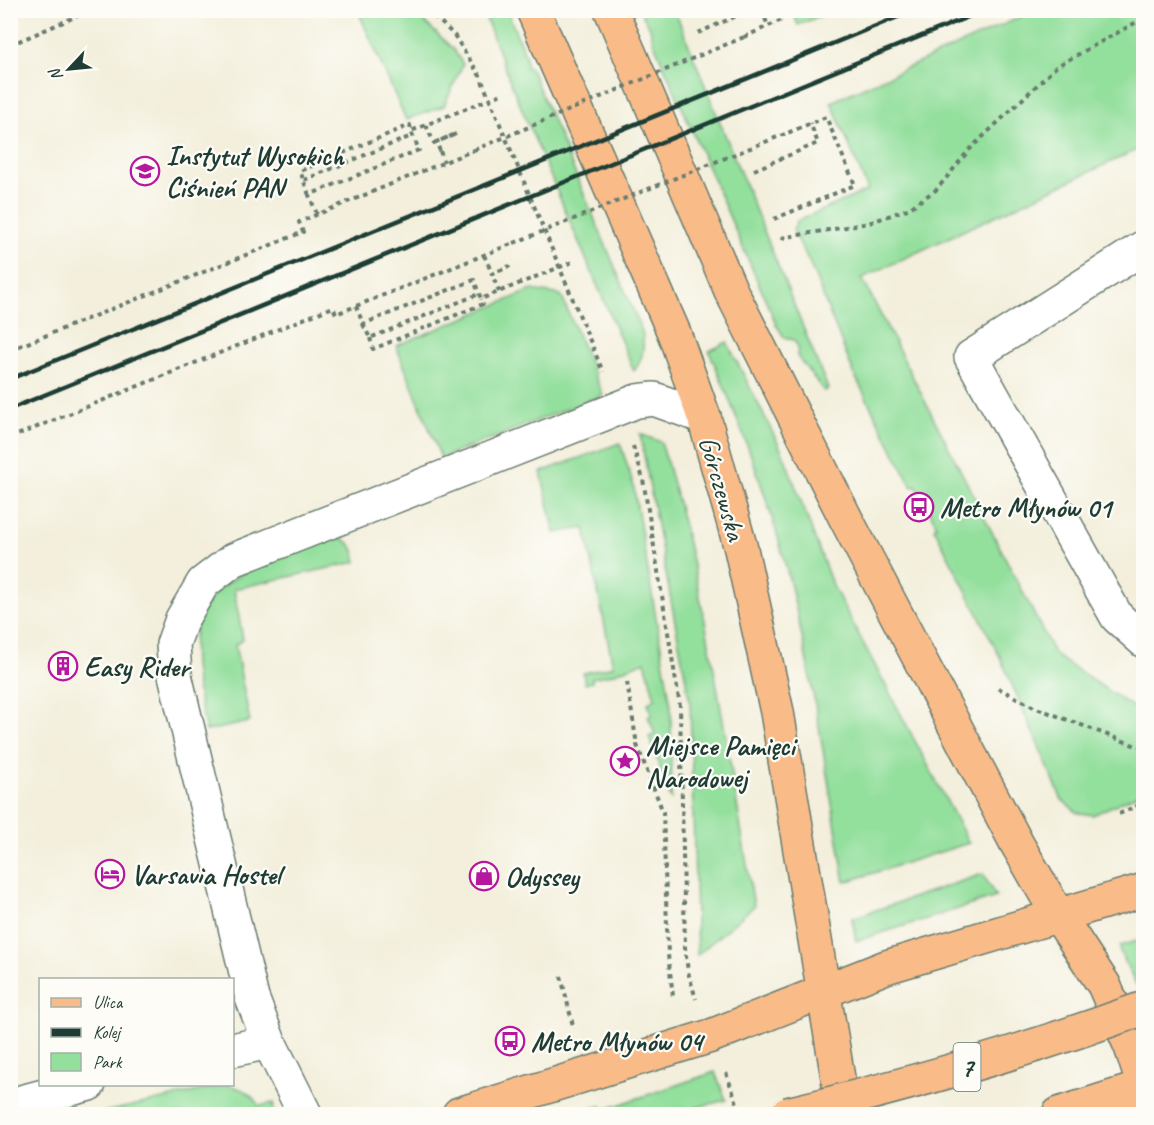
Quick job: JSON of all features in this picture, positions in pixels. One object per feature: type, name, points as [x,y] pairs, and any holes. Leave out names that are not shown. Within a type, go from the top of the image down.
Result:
[{"type":"main road","name":"Górczewska","points":[[533,10],[674,333],[704,417],[741,549],[777,712],[844,1114]]},
{"type":"main road","points":[[611,10],[731,291],[785,401],[1006,823],[1058,915],[1104,985],[1131,1047],[1143,1087],[1059,1114]]},
{"type":"main road","points":[[459,1114],[711,1036],[886,967],[1143,890]]},
{"type":"main road","name":"7","points":[[787,1114],[911,1084],[1078,1032],[1143,1008]]},
{"type":"lane","points":[[1143,247],[971,357],[1117,617],[1143,641]]},
{"type":"lane","points":[[305,1114],[269,1042],[252,998],[175,675],[173,644],[182,619],[203,583],[233,560],[637,401],[654,399],[704,417]]},
{"type":"lane","points":[[234,1050],[269,1042]]},
{"type":"lane","points":[[10,1105],[81,1086]]},
{"type":"path","points":[[10,45],[91,10]]},
{"type":"path","points":[[428,10],[454,35],[470,57],[490,99],[558,268],[605,376]]},
{"type":"path","points":[[690,14],[698,10]]},
{"type":"path","points":[[698,33],[750,10]]},
{"type":"path","points":[[762,10],[768,26]]},
{"type":"path","points":[[10,350],[303,232],[299,222],[744,37],[784,19],[781,10]]},
{"type":"path","points":[[781,238],[869,223],[910,208],[937,189],[970,149],[1057,66],[1143,18]]},
{"type":"path","points":[[304,180],[402,140],[426,125],[504,93]]},
{"type":"path","points":[[10,438],[333,307],[336,314],[826,117],[855,185],[774,219]]},
{"type":"path","points":[[754,170],[818,143],[810,123]]},
{"type":"path","points":[[426,125],[434,144],[456,134],[436,142],[440,151],[444,162]]},
{"type":"path","points":[[309,195],[419,150],[410,126],[300,171],[309,195],[317,214]]},
{"type":"path","points":[[484,255],[499,292]]},
{"type":"path","points":[[370,338],[467,299],[499,292],[575,261]]},
{"type":"path","points":[[492,274],[510,266]]},
{"type":"path","points":[[356,306],[363,324],[370,338],[373,349],[483,304],[474,280],[363,324]]},
{"type":"path","points":[[631,440],[643,480],[680,706],[686,948],[688,972],[697,1003]]},
{"type":"path","points":[[627,682],[637,745],[663,812],[668,955],[673,996]]},
{"type":"path","points":[[998,688],[1034,707],[1143,749]]},
{"type":"path","points":[[1119,814],[1143,803]]},
{"type":"path","points":[[561,976],[573,1026]]},
{"type":"path","points":[[724,1065],[741,1114]]},
{"type":"green space","points":[[1036,10],[1143,11],[1143,147],[862,278],[1055,655],[1143,714],[1143,792],[1093,815],[1078,813],[1062,800],[1000,657],[934,528],[937,526],[916,485],[912,487],[854,374],[810,264],[793,230],[797,221],[868,190],[831,102]]},
{"type":"green space","points":[[358,11],[413,11],[453,49],[463,64],[444,106],[406,120]]},
{"type":"green space","points":[[483,11],[507,11],[526,57],[526,67],[531,69],[642,331],[643,352],[634,371],[511,84]]},
{"type":"green space","points":[[640,11],[675,11],[828,389],[824,391],[797,356],[798,347],[794,340],[784,337],[777,326],[653,41],[650,28]]},
{"type":"green space","points":[[792,11],[833,11],[798,25]]},
{"type":"green space","points":[[532,290],[561,295],[603,395],[441,458],[396,346]]},
{"type":"green space","points":[[727,342],[783,453],[832,584],[969,843],[845,882],[807,660],[791,587],[775,527],[755,467],[709,351]]},
{"type":"green space","points":[[640,434],[661,442],[691,556],[715,672],[754,906],[697,955],[690,702]]},
{"type":"green space","points":[[620,443],[633,483],[671,706],[671,800],[649,737],[655,734],[648,716],[652,715],[648,703],[655,699],[645,661],[612,674],[592,678],[592,682],[585,684],[583,673],[613,666],[585,528],[555,533],[541,472]]},
{"type":"green space","points":[[341,538],[352,547],[357,562],[234,589],[243,640],[235,645],[250,722],[206,731],[199,701],[193,649],[196,628],[204,608],[219,590],[240,574],[306,547]]},
{"type":"green space","points":[[983,874],[996,897],[856,941],[852,918]]},
{"type":"green space","points":[[1143,939],[1143,998],[1120,952],[1120,946]]},
{"type":"green space","points":[[715,1072],[726,1100],[670,1114],[572,1114],[601,1106],[603,1110]]},
{"type":"green space","points":[[222,1086],[245,1091],[259,1106],[274,1103],[273,1114],[96,1114]]},
{"type":"railway","points":[[10,379],[915,10]]},
{"type":"railway","points":[[10,409],[985,10]]},
{"type":"place","name":"Instytut Wysokich Ciśnień PAN","points":[[145,171]]},
{"type":"place","name":"Metro Młynów 01","points":[[919,507]]},
{"type":"place","name":"Easy Rider","points":[[63,666]]},
{"type":"place","name":"Miejsce Pamięci Narodowej","points":[[625,761]]},
{"type":"place","name":"Varsavia Hostel","points":[[110,874]]},
{"type":"place","name":"Odyssey","points":[[484,876]]},
{"type":"place","name":"Metro Młynów 04","points":[[510,1041]]}]
